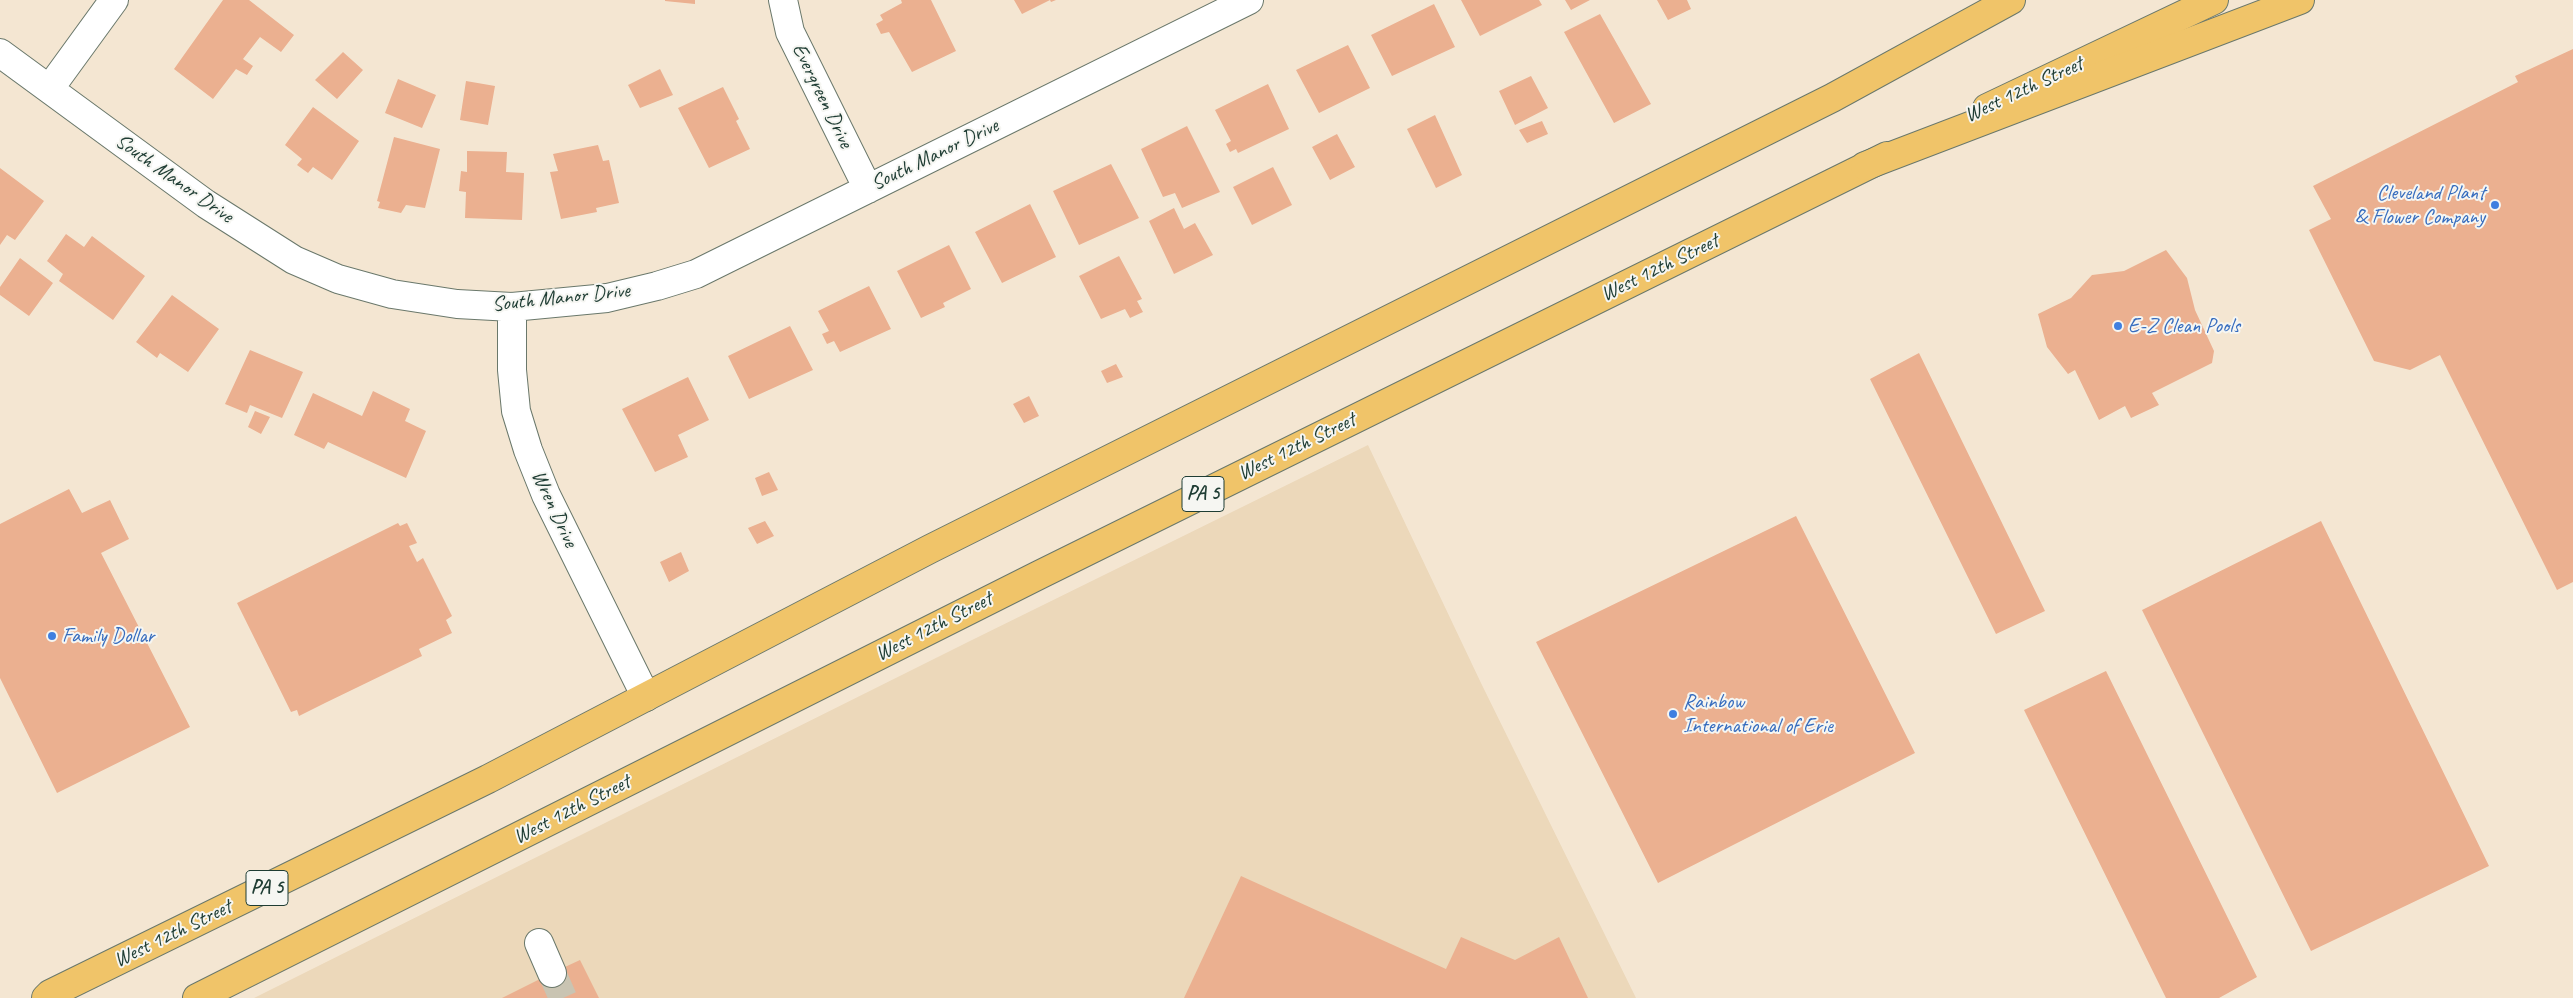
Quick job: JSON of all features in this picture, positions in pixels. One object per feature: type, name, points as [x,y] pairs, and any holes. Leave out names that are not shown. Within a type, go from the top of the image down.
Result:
[{"type":"main road","name":"West 12th Street","points":[[46,998],[50,994],[488,779],[930,548],[1832,98],[2011,0]]},
{"type":"main road","name":"West 12th Street","points":[[197,998],[1048,570],[1865,166],[2214,0]]},
{"type":"main road","points":[[1865,166],[2300,0]]},
{"type":"street","points":[[50,88],[114,0]]},
{"type":"street","name":"Evergreen Drive","points":[[783,0],[790,32],[868,189]]},
{"type":"street","name":"South Manor Drive","points":[[0,53],[206,204],[294,260],[338,279],[392,294],[457,304],[512,307],[608,298],[696,274],[1249,0]]},
{"type":"street","name":"Wren Drive","points":[[512,307],[512,370],[516,411],[528,450],[546,495],[646,698]]},
{"type":"street","points":[[539,943],[552,973]]},
{"type":"shaded area","points":[[1368,445],[1481,683],[1636,998],[254,998],[972,640]]},
{"type":"building","points":[[223,0],[249,0],[294,35],[281,52],[260,37],[243,59],[253,66],[247,75],[236,69],[213,99],[174,69]]},
{"type":"building","points":[[695,0],[695,4],[665,1]]},
{"type":"building","points":[[901,0],[931,0],[956,51],[912,72],[889,32],[881,34],[876,24],[883,20],[880,15],[902,3]]},
{"type":"building","points":[[1014,0],[1050,0],[1022,14]]},
{"type":"building","points":[[1461,0],[1539,0],[1542,5],[1480,36]]},
{"type":"building","points":[[1565,0],[1590,0],[1571,10]]},
{"type":"building","points":[[1657,0],[1687,0],[1691,9],[1668,20]]},
{"type":"building","points":[[1434,4],[1455,47],[1392,76],[1371,35]]},
{"type":"building","points":[[1600,14],[1651,104],[1614,123],[1564,32]]},
{"type":"building","points":[[1348,45],[1370,88],[1319,113],[1296,70]]},
{"type":"building","points":[[2573,49],[2573,582],[2557,590],[2440,355],[2410,370],[2374,361],[2309,230],[2331,219],[2313,186],[2518,82],[2515,76]]},
{"type":"building","points":[[343,52],[363,70],[337,99],[315,80]]},
{"type":"building","points":[[660,69],[673,95],[640,108],[628,85]]},
{"type":"building","points":[[1531,76],[1548,108],[1515,125],[1499,91]]},
{"type":"building","points":[[398,79],[436,95],[422,128],[385,113]]},
{"type":"building","points":[[466,81],[495,86],[488,125],[460,120]]},
{"type":"building","points":[[1268,84],[1289,129],[1238,153],[1236,149],[1230,152],[1226,144],[1231,141],[1215,110]]},
{"type":"building","points":[[723,87],[739,119],[736,121],[750,149],[709,168],[678,108]]},
{"type":"building","points":[[313,107],[359,141],[332,180],[313,167],[308,173],[297,165],[302,159],[285,145]]},
{"type":"building","points":[[1435,115],[1462,175],[1436,188],[1407,129]]},
{"type":"building","points":[[1542,121],[1548,134],[1527,143],[1519,130]]},
{"type":"building","points":[[1187,126],[1220,192],[1182,208],[1175,193],[1163,197],[1141,149]]},
{"type":"building","points":[[1337,134],[1355,167],[1330,180],[1312,147]]},
{"type":"building","points":[[394,137],[440,149],[425,208],[406,205],[401,213],[378,208],[380,202],[377,201]]},
{"type":"building","points":[[598,145],[603,161],[609,160],[619,203],[596,208],[597,212],[561,219],[550,172],[558,171],[553,154]]},
{"type":"building","points":[[467,151],[507,152],[506,172],[524,173],[522,220],[465,218],[466,192],[459,191],[461,171],[467,172]]},
{"type":"building","points":[[1111,164],[1139,218],[1079,245],[1053,191]]},
{"type":"building","points":[[1273,167],[1292,205],[1252,225],[1233,187]]},
{"type":"building","points":[[0,168],[44,201],[15,240],[7,235],[0,245]]},
{"type":"building","points":[[1030,204],[1056,257],[1002,283],[975,232]]},
{"type":"building","points":[[1174,208],[1184,229],[1195,223],[1213,255],[1174,274],[1149,221]]},
{"type":"building","points":[[66,234],[84,247],[92,236],[145,276],[113,320],[59,281],[63,274],[47,261]]},
{"type":"building","points":[[949,245],[971,289],[943,303],[945,307],[921,318],[897,271]]},
{"type":"building","points":[[2166,250],[2187,278],[2195,310],[2214,351],[2212,363],[2152,393],[2159,405],[2131,418],[2125,406],[2099,420],[2075,370],[2068,374],[2047,347],[2038,314],[2071,298],[2092,275],[2124,271]]},
{"type":"building","points":[[1119,256],[1142,299],[1137,301],[1143,312],[1130,318],[1125,309],[1101,319],[1079,276]]},
{"type":"building","points":[[20,258],[53,283],[29,316],[0,295],[0,287]]},
{"type":"building","points":[[869,286],[891,329],[840,352],[834,341],[827,344],[822,334],[829,331],[818,311]]},
{"type":"building","points":[[172,295],[219,329],[188,372],[160,353],[157,358],[136,342]]},
{"type":"building","points":[[790,326],[813,370],[749,399],[728,356]]},
{"type":"building","points":[[250,350],[303,372],[282,418],[250,405],[247,413],[225,404]]},
{"type":"building","points":[[1919,353],[2045,611],[1996,634],[1870,379]]},
{"type":"building","points":[[1116,364],[1123,377],[1107,383],[1101,371]]},
{"type":"building","points":[[688,377],[709,420],[678,435],[688,457],[655,472],[622,409]]},
{"type":"building","points":[[373,391],[410,409],[405,421],[426,431],[406,478],[328,442],[324,449],[294,435],[313,393],[362,416]]},
{"type":"building","points":[[1029,396],[1039,416],[1024,423],[1013,404]]},
{"type":"building","points":[[255,411],[270,417],[261,434],[248,427]]},
{"type":"building","points":[[769,472],[778,490],[762,496],[755,478]]},
{"type":"building","points":[[69,489],[82,513],[110,500],[129,539],[101,553],[190,727],[57,793],[0,678],[0,524]]},
{"type":"building","points":[[1796,516],[1915,753],[1658,883],[1536,642]]},
{"type":"building","points":[[765,521],[774,536],[757,544],[748,528]]},
{"type":"building","points":[[2321,521],[2489,866],[2311,951],[2142,610]]},
{"type":"building","points":[[398,523],[400,526],[407,523],[417,543],[409,546],[417,562],[423,558],[452,616],[446,620],[452,633],[419,649],[422,656],[299,716],[297,710],[291,712],[237,603]]},
{"type":"building","points":[[681,552],[689,571],[669,582],[660,562]]},
{"type":"building","points":[[2106,671],[2257,977],[2219,998],[2166,998],[2024,710]]},
{"type":"building","points":[[1241,876],[1446,969],[1461,937],[1515,960],[1559,937],[1588,998],[1184,998]]},
{"type":"building","points":[[580,960],[599,998],[502,998],[552,973]]},
{"type":"tunnel","points":[[552,973],[563,998]]},
{"type":"place","name":"Cleveland Plant & Flower Company","points":[[2495,205]]},
{"type":"place","name":"E-Z Clean Pools","points":[[2118,326]]},
{"type":"place","name":"Family Dollar","points":[[52,636]]},
{"type":"place","name":"Rainbow International of Erie","points":[[1673,714]]}]
